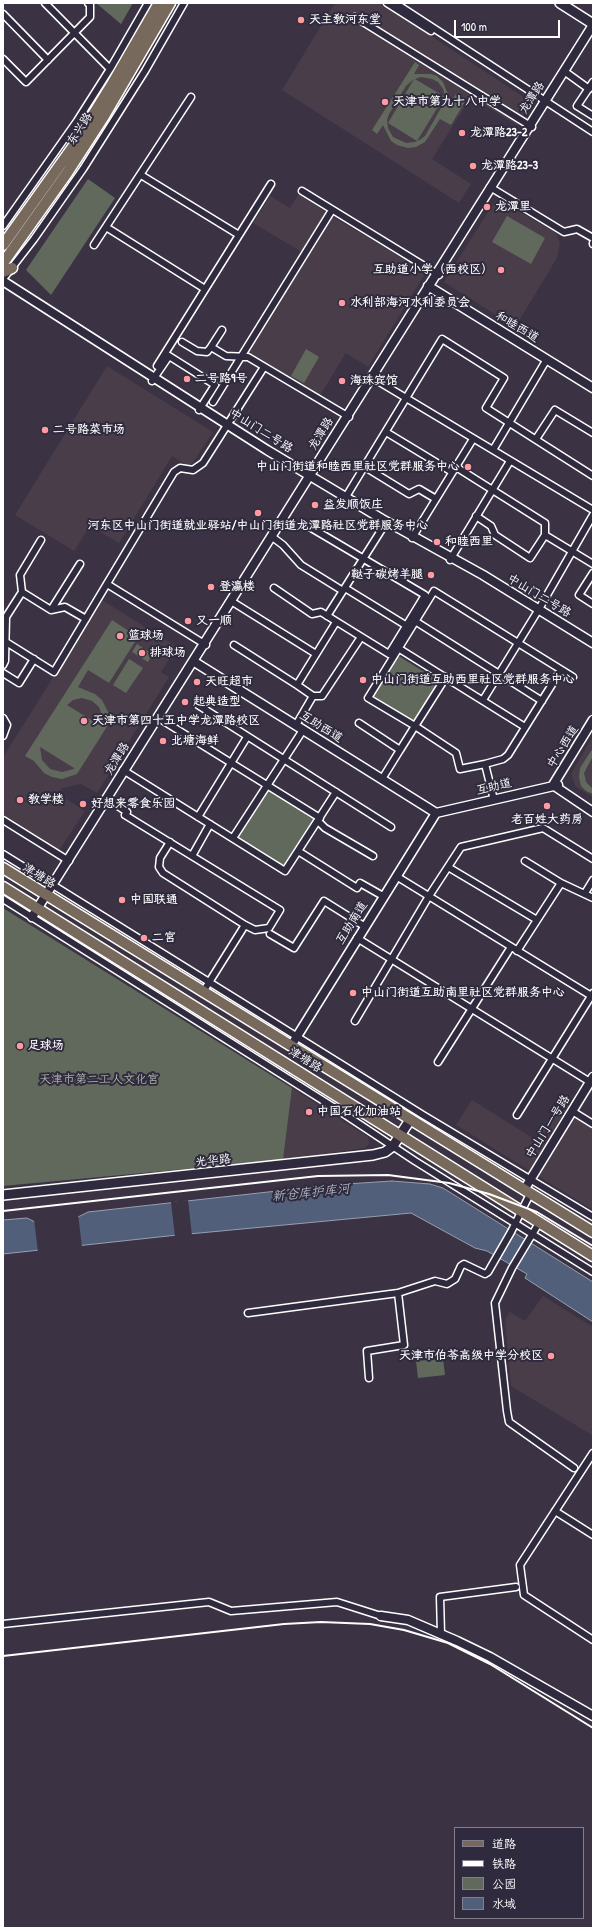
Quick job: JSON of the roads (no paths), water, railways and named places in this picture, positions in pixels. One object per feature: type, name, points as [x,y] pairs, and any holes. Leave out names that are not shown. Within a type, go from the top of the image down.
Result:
[{"type":"main road","name":"东兴路","points":[[3,245],[75,144],[107,93],[159,3]]},
{"type":"main road","name":"东兴路","points":[[6,268],[39,213],[104,116],[170,3]]},
{"type":"main road","points":[[560,3],[593,24]]},
{"type":"main road","name":"津塘路","points":[[3,868],[46,896],[593,1232]]},
{"type":"main road","name":"津塘路","points":[[3,887],[36,913],[401,1135],[593,1256]]},
{"type":"main road","name":"光华路","points":[[3,1195],[329,1161],[373,1155],[385,1152],[393,1146],[410,1120]]},
{"type":"street","points":[[45,3],[110,69]]},
{"type":"street","points":[[3,59],[26,82],[90,17],[90,5],[88,3]]},
{"type":"street","points":[[3,226],[77,121],[110,69],[148,3]]},
{"type":"street","points":[[3,280],[6,268],[34,239],[83,169],[145,71],[184,3]]},
{"type":"street","points":[[387,3],[593,132]]},
{"type":"street","points":[[395,3],[545,102]]},
{"type":"street","points":[[3,14],[48,60]]},
{"type":"street","points":[[356,17],[531,126]]},
{"type":"street","name":"龙潭路","points":[[565,72],[593,24]]},
{"type":"street","name":"龙潭路","points":[[36,913],[545,102],[593,33]]},
{"type":"street","points":[[565,72],[589,89]]},
{"type":"street","points":[[593,82],[577,106],[593,116]]},
{"type":"street","points":[[94,245],[191,97]]},
{"type":"street","points":[[141,175],[239,235]]},
{"type":"street","points":[[157,366],[271,184]]},
{"type":"street","points":[[491,188],[564,232],[577,229],[593,238]]},
{"type":"street","points":[[302,191],[437,274]]},
{"type":"street","points":[[213,402],[332,210]]},
{"type":"street","points":[[106,227],[205,289]]},
{"type":"street","name":"中山门二号路","points":[[3,280],[153,380]]},
{"type":"street","name":"中山门二号路","points":[[3,286],[310,477],[386,522],[413,536],[593,643]]},
{"type":"street","name":"和睦西道","points":[[429,287],[593,387]]},
{"type":"street","points":[[182,342],[197,351],[208,352],[222,330]]},
{"type":"street","points":[[345,498],[365,468],[442,339],[504,378],[486,408],[593,476]]},
{"type":"street","points":[[211,347],[226,356],[248,357],[348,417]]},
{"type":"street","points":[[153,380],[169,356],[215,385],[200,409]]},
{"type":"street","points":[[493,450],[547,359]]},
{"type":"street","points":[[6,642],[54,672],[176,469],[193,470],[200,467],[228,426],[264,367]]},
{"type":"street","points":[[372,378],[593,510]]},
{"type":"street","points":[[536,439],[555,410],[593,433]]},
{"type":"street","points":[[386,432],[492,490],[545,523],[546,535],[530,558],[495,535],[491,526],[476,516]]},
{"type":"street","points":[[413,536],[473,439]]},
{"type":"street","points":[[450,559],[510,460]]},
{"type":"street","points":[[365,468],[409,494],[419,489],[436,499]]},
{"type":"street","points":[[483,700],[538,611],[593,515]]},
{"type":"street","points":[[327,616],[386,522]]},
{"type":"street","points":[[274,588],[312,614],[321,612],[389,654],[425,595],[308,526]]},
{"type":"street","points":[[546,535],[593,564]]},
{"type":"street","points":[[272,537],[283,545],[301,565],[407,626]]},
{"type":"street","points":[[3,665],[5,661],[6,616],[22,592],[20,575],[41,540]]},
{"type":"street","points":[[51,610],[80,564]]},
{"type":"street","points":[[593,573],[579,595],[593,604]]},
{"type":"street","points":[[107,584],[205,645]]},
{"type":"street","points":[[561,670],[505,758],[460,769],[456,753],[368,698],[434,591],[573,677]]},
{"type":"street","points":[[22,592],[51,610],[64,607],[86,619]]},
{"type":"street","points":[[232,602],[316,654]]},
{"type":"street","name":"中山门二号路","points":[[538,611],[593,646]]},
{"type":"street","points":[[415,621],[500,673],[542,701]]},
{"type":"street","points":[[297,685],[336,622]]},
{"type":"street","points":[[234,645],[313,696],[320,697],[325,694],[360,637]]},
{"type":"street","points":[[398,648],[525,727]]},
{"type":"street","points":[[3,673],[19,683],[34,659]]},
{"type":"street","name":"互助西道","points":[[194,661],[436,813]]},
{"type":"street","points":[[382,779],[446,677]]},
{"type":"street","points":[[233,838],[284,759],[313,696]]},
{"type":"street","points":[[198,705],[391,827]]},
{"type":"street","points":[[159,717],[230,763],[268,785],[319,819],[325,828],[373,856]]},
{"type":"street","points":[[3,718],[7,725],[3,736]]},
{"type":"street","name":"中心西道","points":[[556,785],[593,720]]},
{"type":"street","points":[[359,723],[400,750]]},
{"type":"street","name":"中心西道","points":[[556,785],[593,728]]},
{"type":"street","points":[[198,817],[247,737]]},
{"type":"street","points":[[485,764],[494,800]]},
{"type":"street","points":[[124,771],[285,871],[336,792]]},
{"type":"street","points":[[556,785],[593,807]]},
{"type":"street","points":[[556,785],[593,812]]},
{"type":"street","name":"互助道","points":[[436,813],[556,785]]},
{"type":"street","points":[[107,799],[127,812],[124,815],[170,842],[280,910],[269,928],[255,930],[245,925],[163,873],[159,867],[160,858],[170,842]]},
{"type":"street","name":"互助南道","points":[[291,1046],[364,926],[436,813]]},
{"type":"street","points":[[3,820],[68,861]]},
{"type":"street","points":[[192,856],[210,824]]},
{"type":"street","points":[[355,1021],[429,896],[461,847],[543,828],[593,859]]},
{"type":"street","points":[[298,851],[357,888],[360,883],[383,896]]},
{"type":"street","points":[[3,854],[296,1037],[593,1217]]},
{"type":"street","points":[[525,861],[561,883],[593,898]]},
{"type":"street","points":[[448,867],[537,920]]},
{"type":"street","points":[[396,876],[592,996],[517,1115]]},
{"type":"street","points":[[585,893],[593,880]]},
{"type":"street","points":[[517,950],[561,883]]},
{"type":"street","points":[[3,899],[36,913],[393,1146],[593,1272]]},
{"type":"street","points":[[270,934],[294,948],[324,901],[364,926]]},
{"type":"street","points":[[203,992],[245,925]]},
{"type":"street","points":[[357,938],[553,1059],[592,1079]]},
{"type":"street","points":[[438,1062],[511,946]]},
{"type":"street","name":"中山门一号路","points":[[527,1192],[530,1179],[592,1079]]},
{"type":"street","points":[[572,1111],[593,1124]]},
{"type":"street","points":[[248,1313],[398,1293],[436,1281],[447,1284],[455,1279],[461,1266],[464,1264],[484,1274],[488,1272],[511,1232],[527,1192]]},
{"type":"street","points":[[539,1223],[512,1268],[495,1303],[509,1422],[574,1468]]},
{"type":"street","points":[[369,1378],[367,1351],[404,1345],[398,1293]]},
{"type":"street","points":[[593,1453],[520,1565],[524,1596],[593,1640]]},
{"type":"street","points":[[555,1511],[593,1536]]},
{"type":"street","points":[[441,1634],[440,1597],[516,1588]]},
{"type":"street","points":[[3,1624],[209,1602],[231,1611],[337,1602],[381,1616],[408,1620],[441,1634],[490,1657],[593,1716]]},
{"type":"water","name":"新仓库护库河","points":[[392,1181],[430,1184],[443,1188],[593,1282],[593,1322],[525,1278],[527,1274],[487,1251],[475,1248],[411,1213],[168,1236],[3,1254],[3,1220],[27,1218],[35,1222],[78,1217],[88,1212],[331,1185]]},
{"type":"railway","points":[[3,1211],[318,1176],[388,1175],[449,1183],[489,1194],[537,1212],[593,1246]]},
{"type":"railway","points":[[3,1656],[284,1624],[321,1622],[370,1624],[404,1630],[448,1643],[490,1664],[593,1728]]},
{"type":"place","name":"天主教河东堂","points":[[301,20]]},
{"type":"place","name":"天津市第九十八中学","points":[[385,102]]},
{"type":"place","name":"龙潭路23-2","points":[[462,133]]},
{"type":"place","name":"龙潭路23-3","points":[[473,166]]},
{"type":"place","name":"龙潭里","points":[[487,207]]},
{"type":"place","name":"互助道小学（西校区）","points":[[501,270]]},
{"type":"place","name":"水利部海河水利委员会","points":[[342,303]]},
{"type":"place","name":"二号路9号","points":[[187,379]]},
{"type":"place","name":"海珠宾馆","points":[[342,381]]},
{"type":"place","name":"二号路菜市场","points":[[45,430]]},
{"type":"place","name":"中山门街道和睦西里社区党群服务中心","points":[[468,467]]},
{"type":"place","name":"益发顺饭庄","points":[[315,505]]},
{"type":"place","name":"河东区中山门街道就业驿站/中山门街道龙潭路社区党群服务中心","points":[[258,513]]},
{"type":"place","name":"和睦西里","points":[[437,542]]},
{"type":"place","name":"鞑子碳烤羊腿","points":[[431,575]]},
{"type":"place","name":"登瀛楼","points":[[211,587]]},
{"type":"place","name":"又一顺","points":[[188,621]]},
{"type":"place","name":"篮球场","points":[[120,636]]},
{"type":"place","name":"排球场","points":[[142,653]]},
{"type":"place","name":"中山门街道互助西里社区党群服务中心","points":[[363,680]]},
{"type":"place","name":"天旺超市","points":[[197,682]]},
{"type":"place","name":"起典造型","points":[[185,702]]},
{"type":"place","name":"天津市第四十五中学龙潭路校区","points":[[84,721]]},
{"type":"place","name":"北塘海鲜","points":[[163,741]]},
{"type":"place","name":"教学楼","points":[[20,800]]},
{"type":"place","name":"好想来零食乐园","points":[[83,804]]},
{"type":"place","name":"老百姓大药房","points":[[547,806]]},
{"type":"place","name":"中国联通","points":[[122,900]]},
{"type":"place","name":"二宫","points":[[144,938]]},
{"type":"place","name":"中山门街道互助南里社区党群服务中心","points":[[353,993]]},
{"type":"place","name":"足球场","points":[[20,1046]]},
{"type":"place","name":"中国石化加油站","points":[[309,1112]]},
{"type":"place","name":"天津市伯苓高级中学分校区","points":[[551,1356]]},
{"type":"park label","name":"天津市第二工人文化宫","points":[[99,1080]]}]
